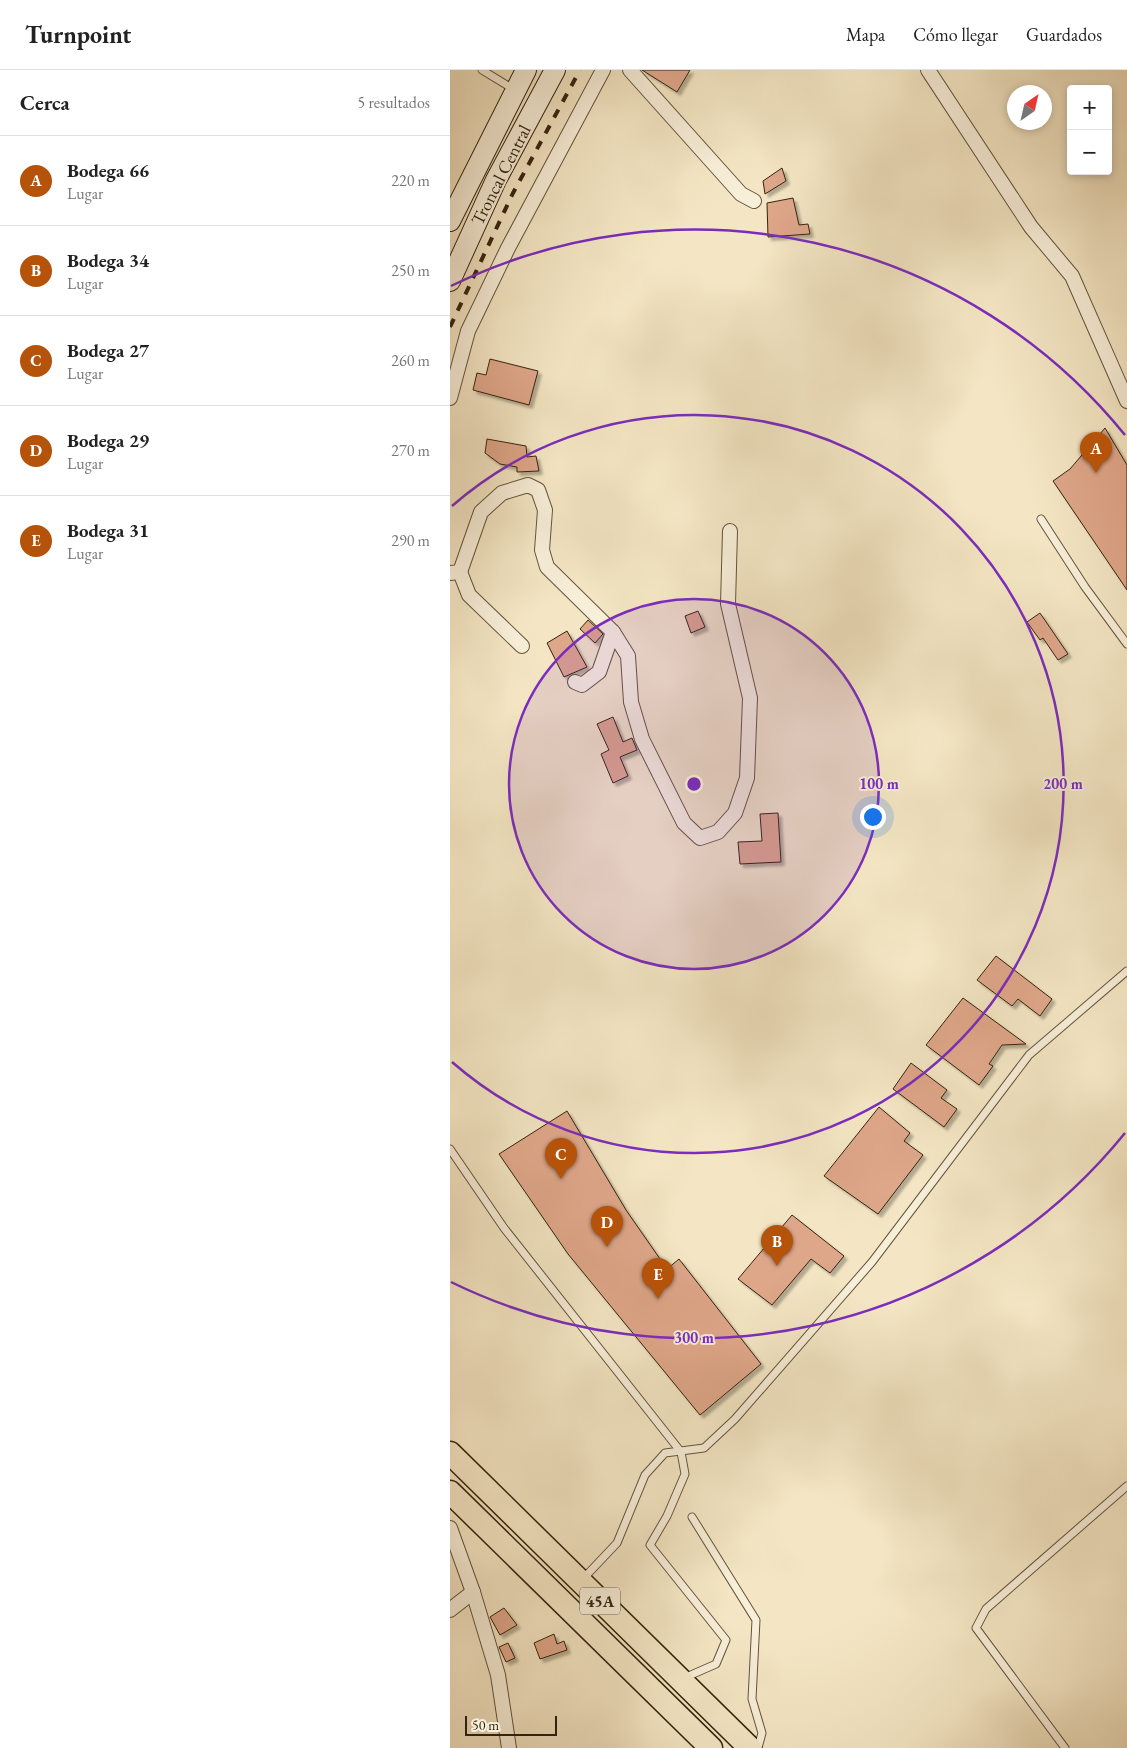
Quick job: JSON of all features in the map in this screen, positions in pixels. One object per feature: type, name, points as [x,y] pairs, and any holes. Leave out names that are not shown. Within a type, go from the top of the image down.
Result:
[{"type":"highway","name":"45A","points":[[450,1454],[750,1748]]},
{"type":"highway","name":"45A","points":[[450,1492],[564,1601],[711,1748]]},
{"type":"main road","name":"Troncal Central","points":[[452,210],[526,70]]},
{"type":"main road","name":"Troncal Central","points":[[450,281],[496,180],[555,70]]},
{"type":"street","points":[[450,398],[468,332],[508,248],[603,70]]},
{"type":"street","points":[[630,70],[741,194],[754,201]]},
{"type":"street","points":[[928,70],[1031,227],[1072,276],[1127,401]]},
{"type":"street","points":[[522,646],[469,595],[455,573],[481,512],[502,493],[528,485],[538,490],[545,510],[542,550],[547,567],[613,632],[628,656],[631,702],[642,739],[684,823],[700,838],[718,832],[735,813],[747,778],[750,698],[728,604],[730,531]]},
{"type":"street","points":[[575,682],[582,685],[599,672],[613,632]]},
{"type":"street","points":[[450,1528],[473,1592],[498,1675],[509,1748]]},
{"type":"street","points":[[450,1610],[473,1592]]},
{"type":"lane","points":[[482,70],[515,90]]},
{"type":"lane","points":[[1041,519],[1085,587],[1127,644]]},
{"type":"lane","points":[[580,1582],[617,1543],[645,1475],[665,1453],[704,1448],[735,1419],[872,1262],[1029,1055],[1127,970]]},
{"type":"lane","points":[[450,1149],[504,1228],[681,1452],[686,1474],[667,1516],[650,1545],[726,1640],[716,1664],[680,1680]]},
{"type":"lane","points":[[1065,1748],[976,1628],[986,1609],[1127,1486]]},
{"type":"lane","points":[[692,1517],[756,1620],[752,1698],[762,1733],[758,1748]]},
{"type":"building","points":[[642,70],[690,70],[677,92]]},
{"type":"building","points":[[782,168],[786,181],[765,194],[763,181]]},
{"type":"building","points":[[793,198],[799,225],[808,224],[810,234],[768,237],[767,203]]},
{"type":"building","points":[[490,359],[538,371],[529,405],[473,390],[477,373],[486,375]]},
{"type":"building","points":[[1105,428],[1127,465],[1127,590],[1053,481],[1070,469]]},
{"type":"building","points":[[487,439],[526,446],[527,457],[536,456],[539,471],[517,472],[517,467],[500,464],[485,453]]},
{"type":"building","points":[[698,611],[705,627],[691,633],[685,616]]},
{"type":"building","points":[[1040,613],[1068,654],[1058,660],[1043,638],[1040,640],[1027,622]]},
{"type":"building","points":[[588,620],[603,634],[595,643],[580,629]]},
{"type":"building","points":[[567,631],[587,667],[564,677],[547,643]]},
{"type":"building","points":[[613,717],[623,742],[632,738],[637,750],[620,757],[628,776],[613,783],[601,754],[609,750],[597,724]]},
{"type":"building","points":[[778,813],[781,862],[740,864],[738,842],[762,841],[760,814]]},
{"type":"building","points":[[996,956],[1052,999],[1040,1016],[1018,999],[1012,1006],[977,980]]},
{"type":"building","points":[[963,998],[1026,1044],[1002,1045],[989,1064],[993,1066],[979,1085],[926,1045]]},
{"type":"building","points":[[911,1063],[947,1090],[941,1098],[957,1109],[944,1127],[893,1089]]},
{"type":"building","points":[[879,1107],[910,1133],[904,1141],[923,1155],[878,1214],[824,1176]]},
{"type":"building","points":[[567,1111],[626,1210],[667,1269],[679,1259],[761,1364],[700,1415],[568,1254],[499,1154]]},
{"type":"building","points":[[792,1215],[844,1256],[830,1273],[811,1259],[772,1305],[738,1279]]},
{"type":"building","points":[[504,1608],[517,1625],[500,1635],[490,1617]]},
{"type":"building","points":[[554,1634],[557,1644],[564,1641],[567,1650],[540,1659],[534,1643]]},
{"type":"building","points":[[508,1643],[515,1658],[506,1662],[499,1647]]},
{"type":"railway","points":[[450,327],[513,193],[580,70]]},
{"type":"place","name":"Bodega 66","points":[[1096,473]]},
{"type":"place","name":"Bodega 27","points":[[561,1179]]},
{"type":"place","name":"Bodega 29","points":[[607,1247]]},
{"type":"place","name":"Bodega 34","points":[[777,1266]]},
{"type":"place","name":"Bodega 31","points":[[658,1299]]}]
